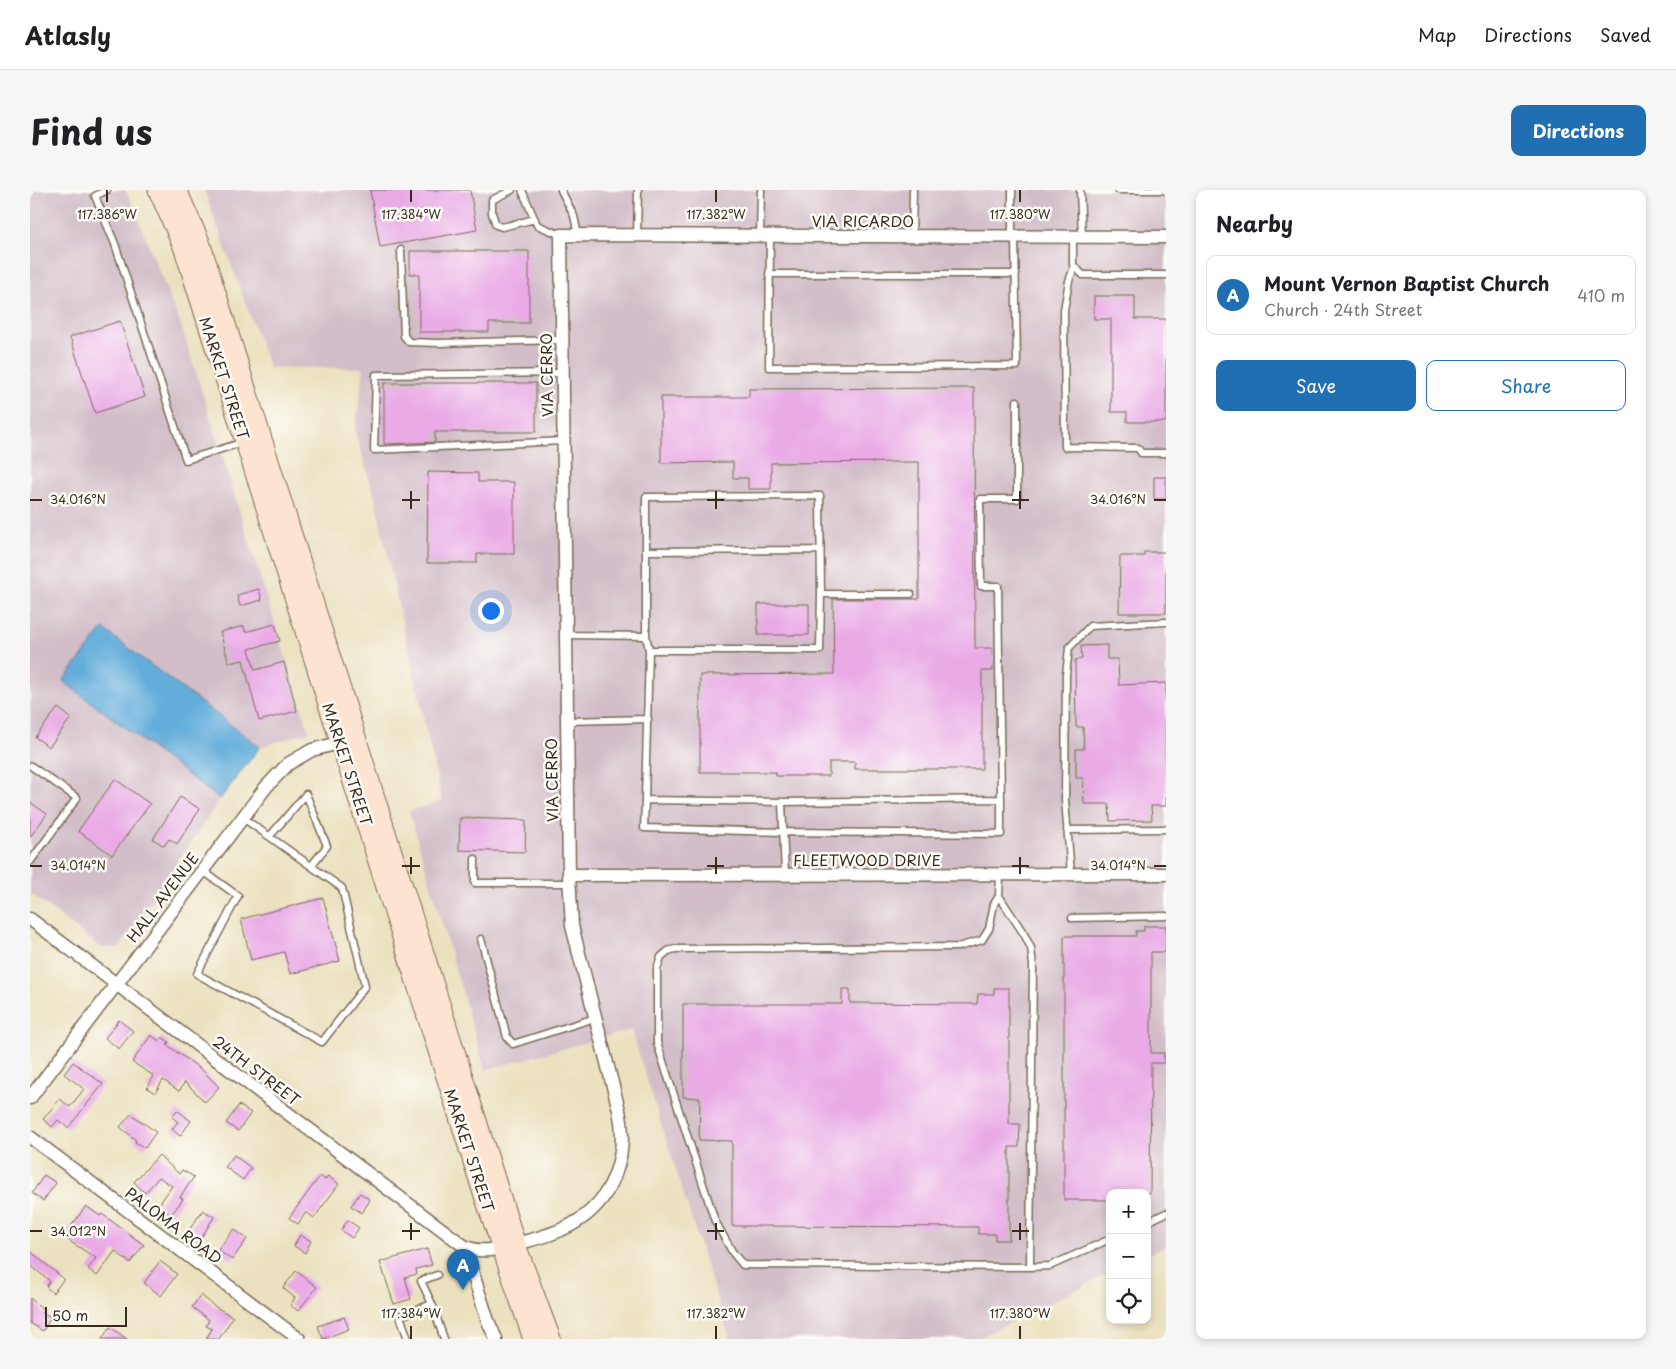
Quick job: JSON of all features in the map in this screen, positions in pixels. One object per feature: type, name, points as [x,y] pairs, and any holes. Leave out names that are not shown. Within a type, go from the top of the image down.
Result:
[{"type":"main road","name":"MARKET STREET","points":[[158,190],[184,249],[245,442],[349,740]]},
{"type":"main road","name":"MARKET STREET","points":[[177,190],[203,251],[349,740],[508,1246],[533,1339]]},
{"type":"main road","name":"MARKET STREET","points":[[508,1246],[551,1339]]},
{"type":"street","name":"VIA RICARDO","points":[[560,235],[1166,237]]},
{"type":"street","name":"VIA CERRO","points":[[508,1246],[546,1236],[565,1228],[587,1214],[610,1188],[617,1173],[622,1147],[621,1120],[572,926],[569,879],[560,235]]},
{"type":"street","name":"HALL AVENUE","points":[[30,1098],[266,787],[288,764],[312,750],[349,740]]},
{"type":"street","name":"FLEETWOOD DRIVE","points":[[569,879],[784,875],[1166,874]]},
{"type":"street","name":"24TH STREET","points":[[30,919],[464,1246],[476,1250],[508,1246]]},
{"type":"street","name":"PALOMA ROAD","points":[[30,1137],[299,1339]]},
{"type":"street","points":[[464,1246],[488,1321],[496,1339]]},
{"type":"lane","points":[[108,190],[95,196],[115,244],[186,460],[245,442]]},
{"type":"lane","points":[[512,190],[492,200],[492,213],[496,225],[502,227],[535,219]]},
{"type":"lane","points":[[522,190],[537,225],[560,235]]},
{"type":"lane","points":[[562,190],[574,216],[578,235]]},
{"type":"lane","points":[[637,235],[638,190]]},
{"type":"lane","points":[[761,190],[770,274],[769,367],[1017,366],[1016,274],[1012,190]]},
{"type":"lane","points":[[912,190],[912,236]]},
{"type":"lane","points":[[1080,190],[1077,236],[1072,265],[1074,267],[1083,275],[1166,275]]},
{"type":"lane","points":[[1118,190],[1166,190]]},
{"type":"lane","points":[[401,250],[404,336],[409,342],[562,340]]},
{"type":"lane","points":[[1074,267],[1064,310],[1065,448],[1138,448],[1141,453],[1166,453]]},
{"type":"lane","points":[[770,274],[1016,274]]},
{"type":"lane","points":[[562,373],[376,375],[374,450],[563,442]]},
{"type":"lane","points":[[649,650],[820,650],[820,496],[646,497],[646,636],[649,650],[644,828],[783,832],[1001,834],[998,586],[981,586],[980,499],[1017,499],[1017,401]]},
{"type":"lane","points":[[646,551],[820,550]]},
{"type":"lane","points":[[821,594],[911,594]]},
{"type":"lane","points":[[1071,874],[1065,800],[1066,675],[1070,648],[1090,626],[1166,622]]},
{"type":"lane","points":[[566,635],[646,636]]},
{"type":"lane","points":[[567,721],[648,719]]},
{"type":"lane","points":[[30,862],[77,798],[31,766]]},
{"type":"lane","points":[[270,836],[306,794],[327,846],[311,866]]},
{"type":"lane","points":[[645,800],[782,802],[1001,799]]},
{"type":"lane","points":[[782,802],[784,875]]},
{"type":"lane","points":[[203,871],[238,896],[197,974],[322,1042],[366,986],[342,888],[243,818]]},
{"type":"lane","points":[[1067,830],[1166,829]]},
{"type":"lane","points":[[475,859],[475,883],[569,879]]},
{"type":"lane","points":[[1000,874],[999,896],[994,904],[989,929],[982,940],[958,947],[675,949],[668,951],[661,957],[657,968],[657,1043],[715,1220],[733,1253],[743,1265],[1050,1266],[1106,1241]]},
{"type":"lane","points":[[999,896],[1031,948],[1033,964],[1030,1267]]},
{"type":"lane","points":[[1072,918],[1166,916]]},
{"type":"lane","points":[[481,940],[507,1037],[513,1044],[595,1018]]},
{"type":"lane","points":[[1151,1220],[1166,1213]]},
{"type":"lane","points":[[437,1275],[421,1280],[432,1304],[444,1339]]},
{"type":"lane","points":[[408,1339],[400,1316],[432,1304]]},
{"type":"shaded area","points":[[30,190],[125,190],[131,201],[181,325],[309,732],[260,747],[103,629],[64,681],[220,799],[119,948],[101,948],[30,893]]},
{"type":"shaded area","points":[[204,190],[1166,190],[1166,1245],[1151,1253],[1151,1189],[1106,1189],[1106,1275],[977,1339],[730,1339],[631,1030],[485,1070],[409,811],[442,801],[374,494],[355,431],[364,368],[269,368]]},
{"type":"water","points":[[103,629],[260,747],[220,799],[63,681]]},
{"type":"building","points":[[370,190],[470,190],[477,230],[380,247]]},
{"type":"building","points":[[410,251],[529,251],[529,323],[489,323],[489,332],[419,332],[419,274],[410,274]]},
{"type":"building","points":[[1094,296],[1135,296],[1135,319],[1166,319],[1166,422],[1127,422],[1127,412],[1111,412],[1111,319],[1094,319]]},
{"type":"building","points":[[120,321],[145,397],[95,413],[70,337]]},
{"type":"building","points":[[384,383],[536,383],[536,432],[435,432],[435,442],[384,444]]},
{"type":"building","points":[[974,388],[975,648],[992,648],[993,671],[982,671],[982,769],[855,769],[855,762],[829,762],[829,776],[776,776],[776,772],[700,772],[700,675],[834,674],[833,599],[919,599],[919,462],[771,463],[771,489],[748,489],[748,478],[733,478],[733,462],[661,463],[661,397],[749,397],[749,389]]},
{"type":"building","points":[[428,472],[478,473],[478,482],[514,482],[514,554],[477,554],[477,563],[427,563]]},
{"type":"building","points":[[1154,477],[1166,477],[1166,499],[1154,499]]},
{"type":"building","points":[[1144,552],[1166,552],[1166,613],[1119,613],[1120,556],[1144,556]]},
{"type":"building","points":[[259,589],[262,600],[240,606],[237,595]]},
{"type":"building","points":[[758,604],[809,604],[809,635],[758,635]]},
{"type":"building","points":[[275,624],[280,641],[249,649],[255,670],[284,662],[297,711],[259,721],[243,660],[229,663],[220,632],[244,626],[245,632]]},
{"type":"building","points":[[1107,645],[1107,659],[1118,659],[1119,685],[1166,683],[1166,806],[1151,806],[1152,820],[1110,821],[1109,804],[1084,804],[1083,778],[1076,778],[1076,749],[1084,749],[1083,727],[1076,727],[1075,660],[1082,659],[1081,646]]},
{"type":"building","points":[[58,708],[71,718],[49,747],[35,737]]},
{"type":"building","points":[[115,779],[150,804],[112,855],[78,831]]},
{"type":"building","points":[[180,797],[200,809],[177,844],[169,839],[164,846],[153,839]]},
{"type":"building","points":[[30,802],[47,814],[30,837]]},
{"type":"building","points":[[460,818],[526,820],[525,852],[459,850]]},
{"type":"building","points":[[323,898],[340,961],[290,974],[284,952],[251,960],[241,919]]},
{"type":"building","points":[[1144,926],[1166,926],[1166,952],[1151,952],[1151,1053],[1164,1053],[1164,1063],[1151,1063],[1150,1189],[1106,1189],[1106,1200],[1064,1200],[1064,936],[1136,936],[1136,931],[1144,931]]},
{"type":"building","points":[[994,988],[1009,988],[1009,1124],[1020,1124],[1019,1147],[1009,1147],[1009,1240],[995,1240],[995,1234],[978,1234],[978,1227],[732,1226],[732,1141],[699,1140],[700,1098],[683,1097],[683,1004],[842,1004],[842,989],[850,989],[850,1003],[977,1004],[978,994],[994,994]]},
{"type":"building","points":[[119,1020],[133,1031],[119,1049],[105,1038]]},
{"type":"building","points":[[151,1035],[159,1041],[162,1037],[169,1042],[167,1045],[202,1070],[219,1087],[205,1102],[185,1082],[179,1091],[163,1080],[155,1093],[147,1088],[154,1076],[132,1062]]},
{"type":"building","points":[[73,1062],[103,1084],[68,1128],[58,1120],[52,1127],[43,1119],[60,1099],[70,1107],[84,1089],[64,1074]]},
{"type":"building","points":[[239,1105],[251,1113],[238,1131],[226,1123]]},
{"type":"building","points":[[177,1110],[191,1121],[180,1136],[172,1129],[178,1122],[172,1117]]},
{"type":"building","points":[[131,1114],[156,1132],[145,1148],[135,1142],[136,1140],[120,1127]]},
{"type":"building","points":[[159,1155],[179,1174],[182,1170],[194,1177],[180,1197],[183,1199],[171,1215],[158,1206],[172,1186],[159,1177],[145,1193],[134,1182]]},
{"type":"building","points":[[234,1155],[251,1168],[243,1180],[225,1167]]},
{"type":"building","points":[[44,1175],[56,1183],[43,1201],[32,1193]]},
{"type":"building","points":[[320,1176],[325,1180],[328,1176],[339,1184],[314,1218],[306,1212],[298,1224],[289,1218]]},
{"type":"building","points":[[360,1193],[370,1200],[362,1213],[351,1206]]},
{"type":"building","points":[[86,1206],[100,1216],[102,1214],[144,1245],[130,1263],[115,1251],[97,1276],[88,1269],[96,1258],[63,1237]]},
{"type":"building","points":[[203,1210],[214,1217],[199,1241],[187,1233]]},
{"type":"building","points":[[348,1220],[359,1228],[352,1238],[341,1230]]},
{"type":"building","points":[[234,1229],[247,1239],[232,1260],[218,1250]]},
{"type":"building","points":[[300,1235],[311,1241],[305,1253],[294,1246]]},
{"type":"building","points":[[427,1249],[432,1265],[416,1269],[417,1274],[405,1277],[411,1299],[394,1304],[380,1262]]},
{"type":"building","points":[[30,1251],[64,1279],[53,1293],[46,1287],[50,1281],[30,1265]]},
{"type":"building","points":[[160,1261],[177,1274],[161,1296],[144,1283]]},
{"type":"building","points":[[296,1271],[317,1287],[298,1311],[290,1305],[295,1298],[283,1288]]},
{"type":"building","points":[[201,1295],[214,1306],[233,1317],[219,1339],[206,1339],[212,1329],[206,1326],[209,1320],[192,1307]]},
{"type":"building","points":[[30,1298],[43,1309],[41,1312],[51,1317],[43,1331],[30,1323]]},
{"type":"building","points":[[344,1317],[349,1329],[323,1339],[318,1326]]},
{"type":"building","points":[[110,1327],[127,1339],[102,1339]]},
{"type":"place","name":"Mount Vernon Baptist Church","points":[[463,1290]]}]
